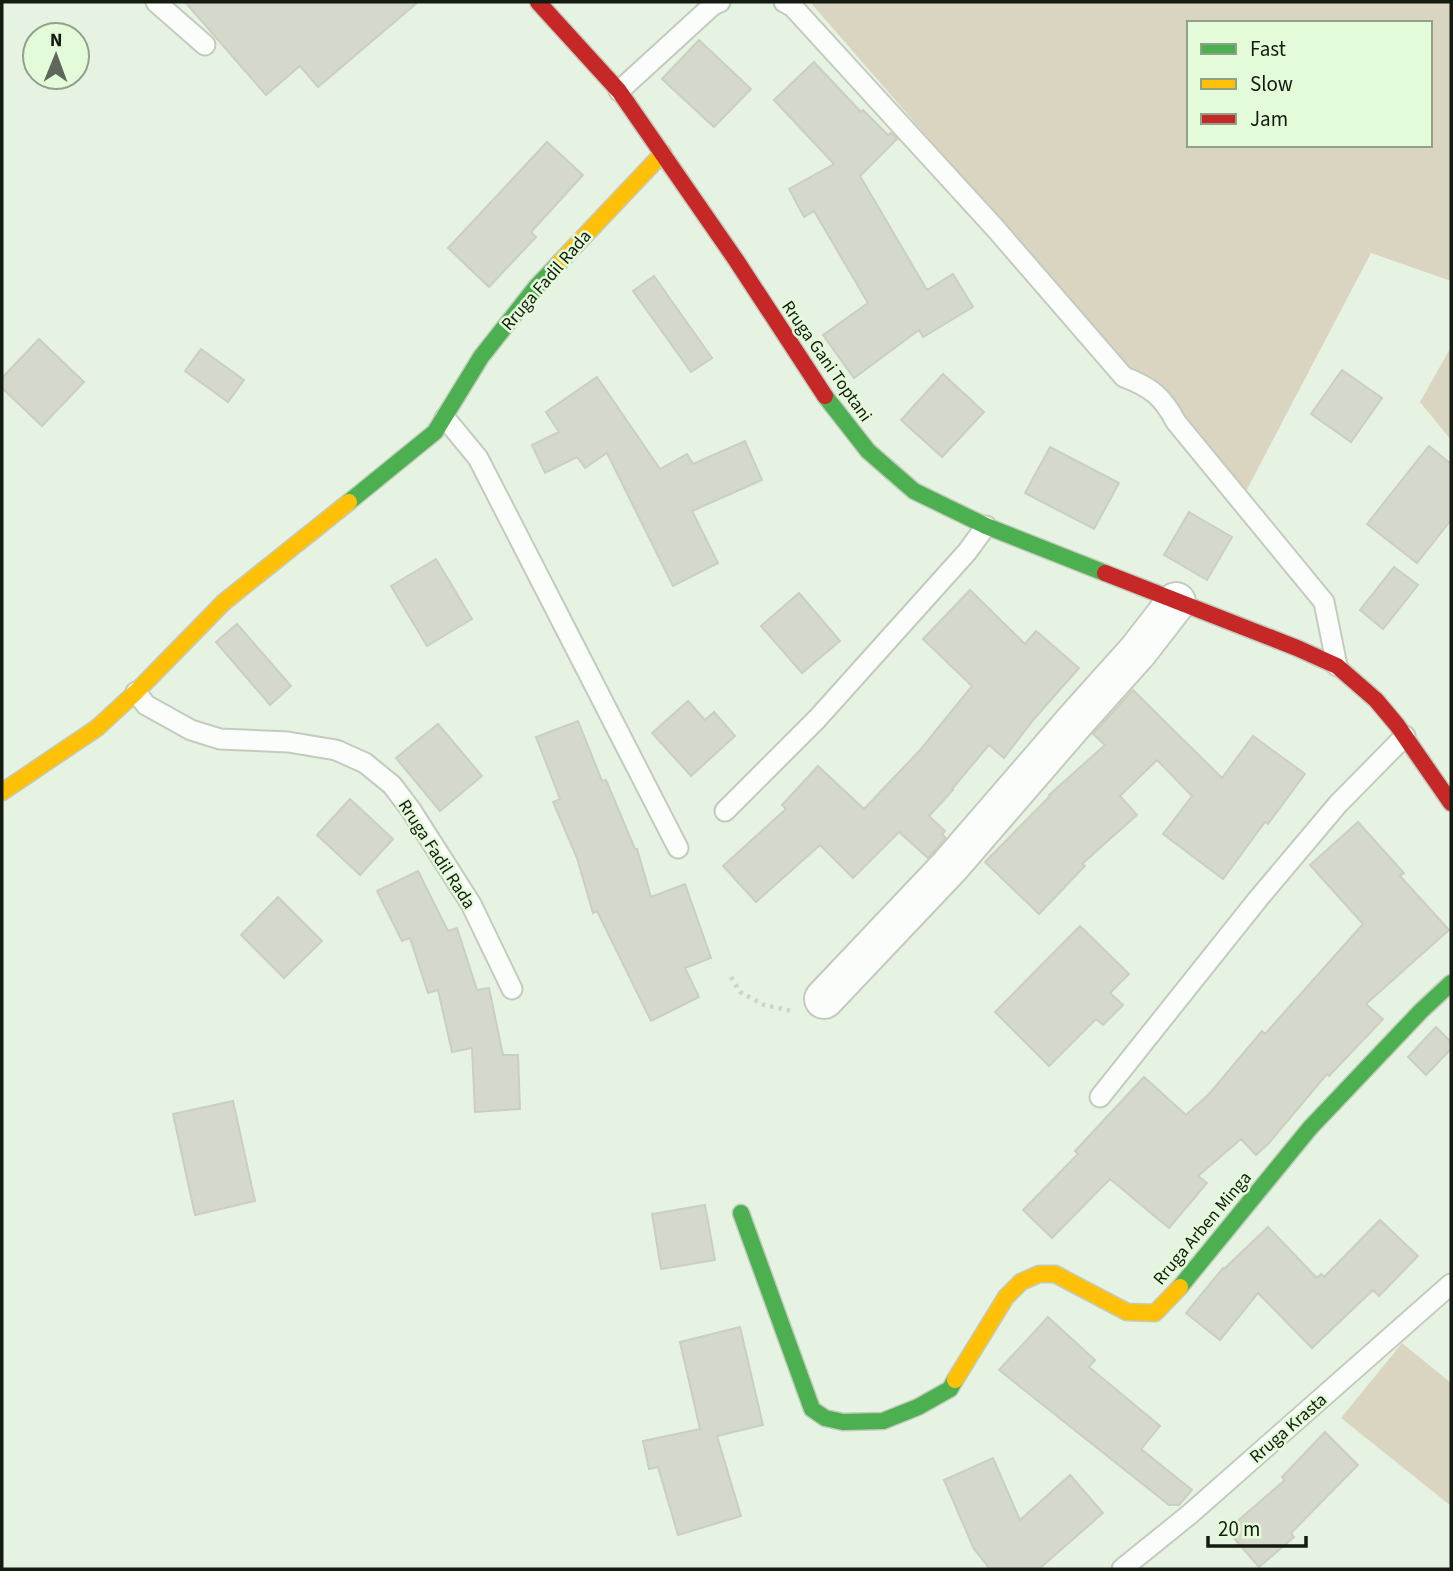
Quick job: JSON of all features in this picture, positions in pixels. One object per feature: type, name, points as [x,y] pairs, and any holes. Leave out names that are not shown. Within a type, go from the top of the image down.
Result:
[{"type":"street","name":"Rruga Gani Toptani","points":[[538,2],[619,91],[736,260],[832,407],[867,451],[914,491],[986,526],[1337,666],[1376,700],[1405,736],[1451,803]]},
{"type":"street","name":"Rruga Fadil Rada","points":[[2,792],[97,728],[224,602],[435,432],[481,357],[537,286],[663,153]]},
{"type":"street","points":[[824,999],[950,866],[1138,651],[1176,601]]},
{"type":"street","name":"Rruga Arben Minga","points":[[741,1213],[812,1409],[825,1418],[843,1422],[883,1421],[918,1407],[950,1389],[1006,1297],[1021,1282],[1039,1274],[1055,1274],[1128,1311],[1155,1312],[1174,1294],[1310,1128],[1451,983]]},
{"type":"lane","points":[[156,2],[205,45]]},
{"type":"lane","points":[[619,91],[713,5],[720,2]]},
{"type":"lane","points":[[784,2],[793,7],[996,228],[1124,377],[1142,383],[1168,406],[1177,422],[1324,602],[1337,666]]},
{"type":"lane","points":[[445,418],[478,458],[678,848]]},
{"type":"lane","points":[[725,811],[817,719],[967,552],[986,526]]},
{"type":"lane","name":"Rruga Fadil Rada","points":[[136,692],[146,705],[191,730],[220,739],[288,742],[336,750],[365,763],[392,785],[417,820],[471,904],[512,989]]},
{"type":"lane","points":[[1100,1097],[1250,909],[1338,804],[1405,736]]},
{"type":"lane","name":"Rruga Krasta","points":[[1122,1569],[1190,1514],[1451,1284]]},
{"type":"path","points":[[731,977],[740,992],[764,1005],[792,1011],[824,999]]},
{"type":"shaded area","points":[[810,2],[1451,2],[1451,281],[1371,253],[1243,497],[1154,380],[1136,377]]},
{"type":"shaded area","points":[[1451,347],[1451,440],[1420,402]]},
{"type":"shaded area","points":[[1402,1343],[1451,1383],[1451,1506],[1341,1418]]},
{"type":"building","points":[[185,2],[418,2],[318,87],[300,66],[266,95]]},
{"type":"building","points":[[699,40],[751,89],[714,127],[662,79]]},
{"type":"building","points":[[814,62],[861,112],[863,110],[888,135],[891,133],[897,139],[860,176],[927,290],[953,274],[973,307],[923,337],[919,330],[854,378],[823,335],[868,303],[814,211],[804,217],[789,189],[834,164],[774,100]]},
{"type":"building","points":[[547,142],[583,175],[531,232],[536,237],[489,287],[448,248]]},
{"type":"building","points":[[654,276],[712,358],[691,372],[633,291]]},
{"type":"building","points":[[39,339],[84,382],[42,426],[2,388],[2,378]]},
{"type":"building","points":[[201,349],[244,380],[228,402],[185,371]]},
{"type":"building","points":[[1342,370],[1382,398],[1351,442],[1311,414]]},
{"type":"building","points":[[943,374],[984,412],[942,457],[901,420]]},
{"type":"building","points":[[597,377],[660,469],[687,454],[693,464],[745,441],[762,480],[692,511],[718,563],[673,586],[607,453],[585,468],[577,457],[545,473],[532,445],[559,432],[546,412]]},
{"type":"building","points":[[1429,446],[1451,464],[1451,520],[1417,563],[1367,524]]},
{"type":"building","points":[[1050,447],[1119,483],[1094,529],[1025,493]]},
{"type":"building","points":[[1189,512],[1232,537],[1207,580],[1164,555]]},
{"type":"building","points":[[436,559],[472,619],[427,646],[391,586]]},
{"type":"building","points":[[1394,567],[1418,585],[1383,629],[1360,610]]},
{"type":"building","points":[[970,590],[1025,644],[1036,631],[1079,668],[1004,758],[989,745],[929,816],[945,831],[942,834],[946,838],[928,858],[899,832],[853,878],[820,845],[756,902],[723,866],[786,809],[782,805],[818,766],[864,809],[921,749],[972,686],[923,639]]},
{"type":"building","points":[[799,593],[840,641],[802,673],[761,626]]},
{"type":"building","points":[[237,624],[291,686],[270,705],[216,642]]},
{"type":"building","points":[[1133,690],[1222,778],[1253,736],[1305,774],[1223,879],[1163,834],[1192,796],[1157,760],[1120,796],[1137,815],[1082,864],[1085,866],[1039,914],[985,862],[1049,795],[1105,745],[1093,734]]},
{"type":"building","points":[[688,701],[705,720],[714,712],[735,736],[691,776],[652,733]]},
{"type":"building","points":[[578,721],[602,781],[606,780],[637,849],[651,897],[685,884],[711,958],[685,968],[699,997],[651,1021],[597,911],[593,913],[577,858],[553,802],[560,799],[536,737]]},
{"type":"building","points":[[438,724],[482,776],[440,811],[396,758]]},
{"type":"building","points":[[350,799],[393,839],[360,875],[317,835]]},
{"type":"building","points":[[1358,822],[1404,873],[1400,876],[1449,930],[1366,1004],[1383,1019],[1329,1076],[1327,1074],[1269,1143],[1256,1155],[1241,1139],[1198,1176],[1207,1183],[1169,1228],[1110,1179],[1052,1238],[1023,1210],[1078,1154],[1075,1151],[1144,1077],[1186,1115],[1209,1094],[1262,1031],[1265,1034],[1363,924],[1310,865]]},
{"type":"building","points":[[418,871],[448,931],[457,928],[477,990],[489,988],[503,1055],[518,1055],[520,1109],[475,1112],[472,1048],[452,1052],[438,990],[428,993],[410,938],[402,941],[377,891]]},
{"type":"building","points":[[278,897],[322,941],[284,978],[241,935]]},
{"type":"building","points":[[1080,926],[1129,974],[1110,993],[1123,1005],[1103,1025],[1096,1019],[1049,1066],[995,1012]]},
{"type":"building","points":[[1436,1027],[1451,1042],[1451,1049],[1426,1075],[1408,1057]]},
{"type":"building","points":[[233,1101],[255,1201],[195,1215],[173,1114]]},
{"type":"building","points":[[705,1205],[715,1260],[661,1269],[652,1214]]},
{"type":"building","points":[[1380,1220],[1418,1256],[1379,1296],[1373,1290],[1312,1348],[1258,1293],[1220,1340],[1186,1313],[1223,1268],[1268,1227],[1317,1278],[1321,1274],[1324,1277]]},
{"type":"building","points":[[1048,1317],[1095,1360],[1089,1367],[1160,1426],[1141,1449],[1192,1490],[1179,1505],[1169,1505],[999,1370]]},
{"type":"building","points":[[740,1327],[763,1425],[717,1436],[741,1516],[678,1535],[658,1467],[649,1469],[643,1441],[700,1429],[680,1342]]},
{"type":"building","points":[[1325,1432],[1358,1465],[1291,1533],[1294,1537],[1259,1567],[1227,1530],[1285,1480],[1282,1477]]},
{"type":"building","points":[[993,1458],[1020,1520],[1070,1475],[1103,1513],[1039,1569],[990,1569],[974,1549],[944,1480]]},
{"type":"traffic: fast","points":[[349,502],[435,432],[481,357],[537,286],[559,263]]},
{"type":"traffic: fast","points":[[825,396],[868,451],[914,491],[986,526],[1105,573]]},
{"type":"traffic: fast","points":[[1180,1287],[1310,1128],[1451,983]]},
{"type":"traffic: fast","points":[[741,1213],[812,1409],[825,1418],[843,1422],[883,1421],[918,1407],[950,1389],[955,1380]]},
{"type":"traffic: slow","points":[[559,263],[663,153]]},
{"type":"traffic: slow","points":[[2,792],[97,728],[224,602],[349,502]]},
{"type":"traffic: slow","points":[[955,1380],[1006,1297],[1021,1282],[1039,1274],[1055,1274],[1127,1312],[1155,1313],[1180,1287]]},
{"type":"traffic: jam","points":[[538,2],[619,91],[736,260],[825,396]]},
{"type":"traffic: jam","points":[[1105,573],[1337,666],[1376,700],[1397,725],[1451,803]]}]
